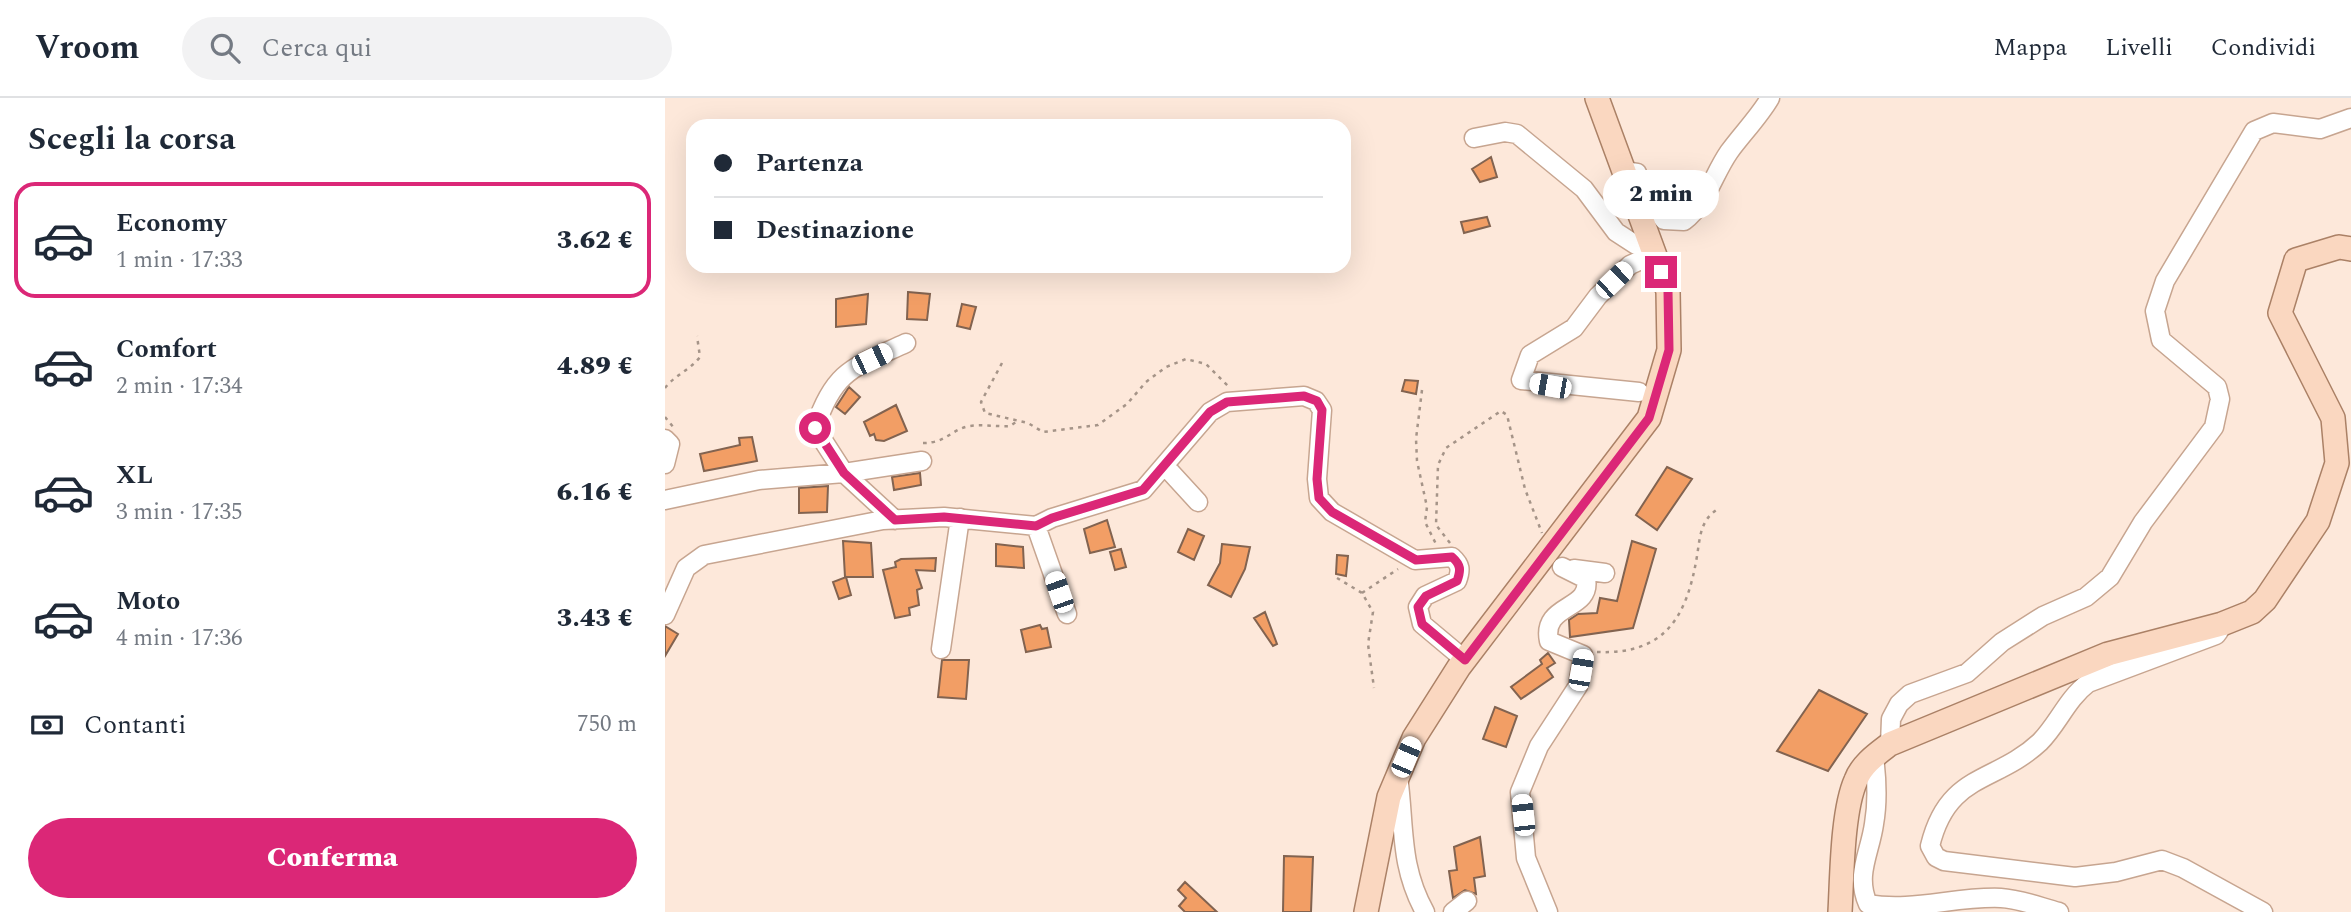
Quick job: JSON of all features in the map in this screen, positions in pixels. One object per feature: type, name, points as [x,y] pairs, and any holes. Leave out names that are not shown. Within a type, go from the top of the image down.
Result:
[{"type":"main road","points":[[1366,912],[1389,797],[1414,738],[1465,660],[1551,560],[1649,418],[1669,350],[1668,291],[1645,249],[1624,171],[1597,98]]},
{"type":"main road","points":[[1840,912],[1849,800],[1856,779],[1882,750],[2108,654],[2222,624],[2252,612],[2265,600],[2318,521],[2337,463],[2333,418],[2280,313],[2296,260],[2339,247],[2351,249]]},
{"type":"street","points":[[1624,171],[1637,173],[1649,201],[1664,220],[1684,221],[1692,215],[1712,186],[1714,175],[1727,154],[1770,98]]},
{"type":"street","points":[[2059,912],[2000,898],[1916,912],[1885,911],[1868,904],[1862,891],[1863,861],[1874,826],[1882,750],[1891,719],[1899,704],[1910,694],[1967,673],[2002,642],[2043,616],[2086,597],[2110,577],[2143,522],[2214,427],[2220,399],[2217,387],[2161,340],[2155,311],[2165,281],[2254,131],[2273,123],[2320,130],[2351,118]]},
{"type":"street","points":[[1474,138],[1505,132],[1517,134],[1584,189],[1616,232],[1645,249],[1598,296],[1574,328],[1530,355],[1521,380],[1639,392]]},
{"type":"street","points":[[895,520],[844,473],[815,428],[830,389],[847,372],[906,343]]},
{"type":"street","points":[[665,615],[686,568],[704,555],[895,520],[960,518],[1036,526],[1052,518],[1143,490],[1210,412],[1227,402],[1304,396],[1317,401],[1322,421],[1317,479],[1319,498],[1332,512],[1413,559],[1455,560],[1461,572],[1457,581],[1426,596],[1418,607],[1422,624],[1465,660]]},
{"type":"street","points":[[665,439],[670,444],[665,464]]},
{"type":"street","points":[[665,500],[759,480],[844,473],[923,452]]},
{"type":"street","points":[[1165,466],[1198,502]]},
{"type":"street","points":[[941,649],[960,518]]},
{"type":"street","points":[[1036,526],[1066,614]]},
{"type":"street","points":[[1551,560],[1605,573]]},
{"type":"street","points":[[1548,912],[1526,858],[1520,792],[1539,746],[1578,686],[1583,655],[1549,642],[1547,631],[1552,618],[1583,598],[1588,588],[1586,579],[1551,560]]},
{"type":"street","points":[[2222,624],[2216,635],[2088,683],[2074,694],[2040,741],[1958,790],[1944,809],[1930,846],[1935,857],[1944,861],[2075,877],[2116,872],[2162,860],[2183,868],[2263,912]]},
{"type":"street","points":[[1398,776],[1402,848],[1411,883],[1425,912]]},
{"type":"path","points":[[665,388],[672,379],[692,368],[700,357],[697,336]]},
{"type":"path","points":[[1002,363],[981,402],[985,413],[1028,423],[1043,432],[1098,425],[1127,404],[1146,382],[1166,367],[1186,359],[1206,364],[1242,401]]},
{"type":"path","points":[[1422,390],[1416,439],[1427,507],[1425,522],[1440,549],[1455,560]]},
{"type":"path","points":[[1455,560],[1448,540],[1436,525],[1438,465],[1446,448],[1500,411],[1507,415],[1537,526],[1551,560]]},
{"type":"path","points":[[923,452],[948,439],[957,430],[970,426],[1010,426],[1016,422]]},
{"type":"path","points":[[1583,655],[1631,650],[1657,640],[1667,632],[1688,598],[1703,526],[1718,509]]},
{"type":"path","points":[[1362,593],[1413,559]]},
{"type":"path","points":[[1337,578],[1362,593],[1373,612],[1369,644],[1374,688]]},
{"type":"building","points":[[1491,157],[1497,177],[1480,182],[1472,169]]},
{"type":"building","points":[[1487,217],[1490,226],[1464,233],[1461,222]]},
{"type":"building","points":[[908,292],[930,294],[927,320],[907,319]]},
{"type":"building","points":[[868,294],[866,324],[836,327],[836,299]]},
{"type":"building","points":[[962,304],[976,307],[970,329],[957,326]]},
{"type":"building","points":[[1405,380],[1418,381],[1416,394],[1402,391]]},
{"type":"building","points":[[849,387],[860,397],[845,414],[836,407]]},
{"type":"building","points":[[896,405],[907,431],[884,441],[876,440],[874,434],[870,436],[864,422]]},
{"type":"building","points":[[752,437],[757,461],[704,471],[700,454],[740,445],[739,438]]},
{"type":"building","points":[[1667,467],[1692,479],[1657,530],[1636,515]]},
{"type":"building","points":[[920,473],[921,485],[894,490],[892,477]]},
{"type":"building","points":[[828,486],[827,512],[799,513],[799,488]]},
{"type":"building","points":[[1107,520],[1115,547],[1090,553],[1084,529]]},
{"type":"building","points":[[1188,529],[1204,536],[1194,560],[1178,552]]},
{"type":"building","points":[[843,541],[871,543],[873,577],[845,577]]},
{"type":"building","points":[[1632,541],[1656,549],[1633,628],[1570,637],[1569,620],[1578,614],[1597,613],[1600,598],[1617,601]]},
{"type":"building","points":[[996,544],[1023,547],[1024,568],[996,566]]},
{"type":"building","points":[[1222,544],[1250,547],[1245,569],[1231,597],[1208,585],[1220,563]]},
{"type":"building","points":[[1121,549],[1126,567],[1115,570],[1110,552]]},
{"type":"building","points":[[1337,555],[1348,556],[1346,576],[1336,574]]},
{"type":"building","points":[[936,558],[935,571],[916,570],[922,588],[917,590],[919,605],[909,608],[910,615],[895,618],[883,570],[896,567],[895,562],[901,559]]},
{"type":"building","points":[[846,577],[851,595],[839,599],[833,582]]},
{"type":"building","points":[[1265,612],[1277,644],[1273,646],[1254,618]]},
{"type":"building","points":[[1040,625],[1042,629],[1047,628],[1051,647],[1026,652],[1021,630]]},
{"type":"building","points":[[665,626],[678,634],[665,656]]},
{"type":"building","points":[[1548,653],[1555,663],[1547,668],[1553,677],[1521,699],[1511,687],[1542,664],[1540,660]]},
{"type":"building","points":[[942,660],[969,660],[966,699],[938,697]]},
{"type":"building","points":[[1819,690],[1867,714],[1828,771],[1777,751]]},
{"type":"building","points":[[1495,707],[1517,716],[1506,747],[1483,739]]},
{"type":"building","points":[[1480,837],[1485,876],[1474,878],[1476,894],[1465,890],[1453,898],[1449,871],[1457,870],[1454,847]]},
{"type":"building","points":[[1284,856],[1313,857],[1311,912],[1283,912]]},
{"type":"building","points":[[1185,882],[1217,912],[1185,912],[1179,906],[1186,898],[1178,890]]},
{"type":"route","points":[[815,428],[844,473],[895,520],[944,517],[1036,526],[1052,518],[1143,490],[1157,477],[1210,412],[1227,402],[1304,396],[1317,401],[1322,410],[1317,479],[1319,498],[1332,512],[1416,560],[1452,557],[1459,564],[1461,572],[1457,581],[1426,596],[1418,607],[1422,624],[1465,660],[1649,418],[1669,350],[1668,291],[1661,272]]}]
